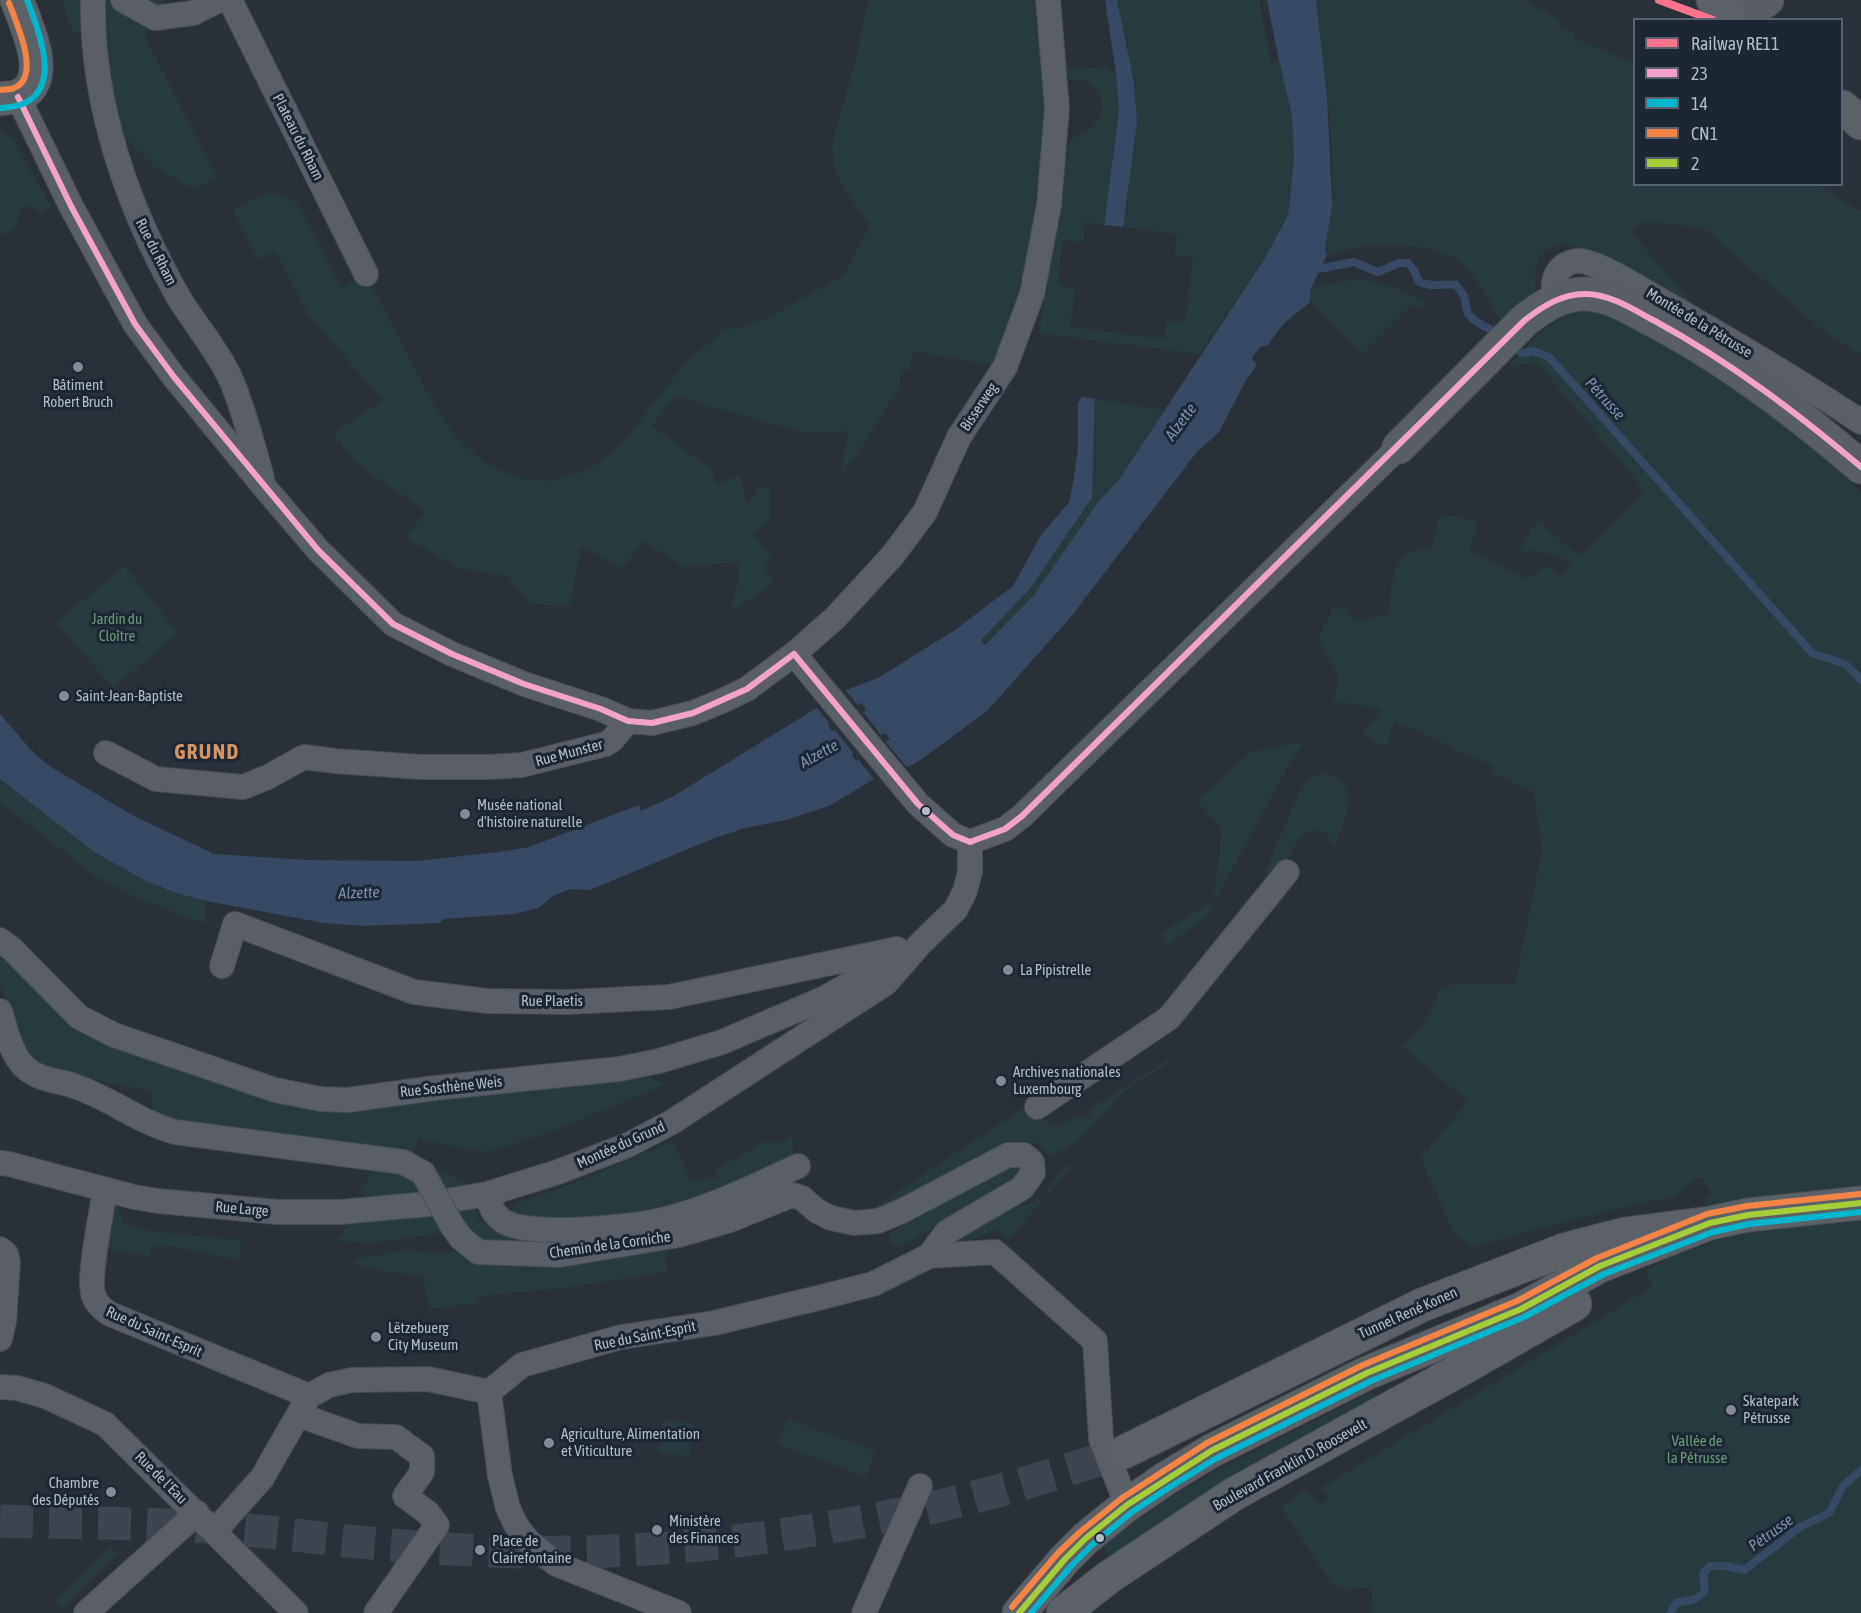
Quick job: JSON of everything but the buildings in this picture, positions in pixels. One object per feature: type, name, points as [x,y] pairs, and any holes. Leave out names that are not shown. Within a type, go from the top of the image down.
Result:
[{"type":"main road","points":[[9,98],[29,89],[36,76],[36,58],[17,0]]},
{"type":"main road","points":[[1713,0],[1730,18]]},
{"type":"main road","points":[[1843,108],[1861,123]]},
{"type":"main road","points":[[1019,1613],[1086,1538],[1127,1505],[1211,1451],[1367,1373],[1521,1309],[1600,1266],[1710,1223],[1748,1215],[1861,1203]]},
{"type":"main road","name":"Tunnel René Konen","points":[[1124,1452],[1383,1323],[1462,1289],[1574,1247],[1625,1234],[1710,1223]]},
{"type":"main road","name":"Boulevard Franklin D. Roosevelt","points":[[1069,1607],[1109,1577],[1234,1494],[1530,1331],[1710,1223]]},
{"type":"main road","points":[[1462,1289],[1478,1328],[1480,1339],[1473,1360],[1465,1367]]},
{"type":"main road","points":[[1367,1373],[1380,1375],[1390,1385],[1392,1399],[1386,1411]]},
{"type":"main road","points":[[1086,1538],[1098,1567],[1109,1577]]},
{"type":"main road","points":[[1046,1581],[1060,1594],[1069,1607]]},
{"type":"street","name":"Rue du Rham","points":[[93,0],[97,69],[108,121],[139,220],[179,298],[209,342],[231,381],[241,406],[266,489]]},
{"type":"street","points":[[123,0],[155,18],[193,13],[219,0]]},
{"type":"street","name":"Plateau du Rham","points":[[230,0],[366,274]]},
{"type":"street","name":"Bisserweg","points":[[794,654],[835,618],[893,555],[925,512],[958,437],[1005,367],[1032,294],[1068,107],[1048,0]]},
{"type":"street","points":[[1736,18],[1767,0]]},
{"type":"street","points":[[9,98],[135,324],[174,377],[318,550],[393,624],[452,654],[524,684],[601,709],[628,721],[652,723],[693,713],[747,688],[794,654],[918,804],[953,835],[970,843],[1005,829],[1022,816],[1399,447],[1525,320],[1558,299],[1587,294],[1602,296],[1617,301],[1666,327],[1756,384],[1810,423],[1861,467]]},
{"type":"street","name":"Montée de la Pétrusse","points":[[1558,299],[1554,287],[1555,276],[1562,267],[1571,262],[1582,261],[1592,265],[1626,280],[1705,326],[1861,422]]},
{"type":"street","name":"Rue Munster","points":[[106,753],[156,779],[243,787],[268,777],[304,757],[335,762],[420,767],[522,765],[606,744],[628,721]]},
{"type":"street","name":"Montée du Grund","points":[[488,1194],[588,1161],[628,1145],[672,1122],[886,982],[956,909],[965,891],[970,872],[970,843]]},
{"type":"street","points":[[1037,1107],[1169,1018],[1287,872]]},
{"type":"street","name":"Rue Plaetis","points":[[222,966],[236,924],[414,992],[487,1000],[568,1002],[669,996],[718,988],[920,944]]},
{"type":"street","name":"Rue Sosthène Weis","points":[[0,940],[12,949],[79,1017],[114,1035],[276,1090],[321,1099],[348,1100],[435,1088],[619,1069],[659,1061],[722,1042],[825,998],[920,944]]},
{"type":"street","name":"Chemin de la Corniche","points":[[0,1011],[14,1051],[26,1069],[43,1079],[75,1086],[158,1127],[175,1132],[403,1162],[423,1173],[453,1227],[461,1238],[478,1252],[559,1255],[679,1235],[730,1220],[792,1195],[802,1198],[817,1211],[831,1218],[854,1223],[878,1221],[902,1211],[1008,1155],[1024,1155],[1032,1162],[1033,1173],[1022,1188],[947,1232],[929,1256]]},
{"type":"street","name":"Rue Large","points":[[0,1163],[158,1202],[277,1212],[358,1211],[429,1204],[488,1194]]},
{"type":"street","points":[[488,1194],[494,1212],[500,1220],[509,1225],[540,1230],[572,1231],[664,1219],[722,1201],[798,1166]]},
{"type":"street","name":"Rue du Saint-Esprit","points":[[105,1190],[91,1284],[96,1302],[102,1309],[211,1358],[358,1436],[396,1437],[422,1456],[422,1472],[405,1496],[428,1513],[437,1525],[376,1613]]},
{"type":"street","points":[[0,1249],[6,1254],[8,1262],[4,1321],[0,1339]]},
{"type":"street","name":"Rue du Saint-Esprit","points":[[489,1392],[522,1365],[621,1337],[714,1323],[862,1287],[873,1284],[929,1256],[995,1252],[1095,1341],[1101,1439],[1127,1505]]},
{"type":"street","points":[[214,1532],[262,1478],[304,1406],[329,1385],[352,1380],[428,1379],[489,1392],[500,1476],[508,1508],[516,1525],[528,1541],[556,1564],[679,1613]]},
{"type":"street","name":"Rue de l'Eau","points":[[0,1387],[17,1388],[45,1396],[105,1424],[296,1613]]},
{"type":"street","points":[[864,1613],[920,1486]]},
{"type":"street","points":[[86,1613],[196,1514]]},
{"type":"green space","points":[[62,0],[165,0],[145,37],[217,178],[193,189],[156,168],[108,121],[92,29],[73,34]]},
{"type":"green space","points":[[869,0],[1038,0],[1046,109],[1040,204],[1025,293],[999,366],[913,351],[910,370],[902,371],[900,386],[858,453],[840,474],[849,431],[805,433],[675,396],[652,426],[713,470],[716,486],[740,475],[747,506],[760,486],[770,490],[769,521],[753,533],[771,558],[763,565],[774,583],[731,612],[739,578],[739,562],[684,567],[643,541],[623,568],[581,546],[570,606],[531,604],[508,576],[459,568],[405,537],[426,511],[374,476],[351,457],[333,433],[383,400],[309,316],[275,250],[258,259],[233,209],[259,196],[274,193],[290,199],[299,206],[341,288],[366,274],[429,396],[454,435],[487,465],[522,479],[552,481],[588,470],[620,446],[685,363],[724,330],[746,326],[771,316],[844,275],[870,225],[844,188],[834,168],[832,144],[855,62]]},
{"type":"green space","points":[[1117,0],[1259,0],[1271,63],[1279,62],[1292,116],[1294,159],[1288,215],[1265,258],[1200,354],[1039,333],[1064,153],[1074,137],[1096,124],[1102,107],[1100,95],[1090,83],[1072,79],[1062,80],[1061,70],[1105,67],[1116,74],[1119,111],[1104,225],[1085,222],[1083,242],[1063,240],[1058,285],[1075,288],[1070,327],[1164,339],[1167,321],[1185,323],[1193,258],[1175,255],[1177,234],[1123,227],[1137,123],[1134,82]]},
{"type":"green space","points":[[1316,0],[1525,0],[1560,21],[1559,26],[1575,33],[1573,38],[1633,63],[1633,186],[1820,186],[1861,212],[1861,354],[1832,338],[1703,228],[1642,221],[1631,232],[1693,304],[1658,289],[1568,243],[1544,252],[1535,266],[1536,288],[1534,293],[1512,308],[1501,320],[1471,273],[1458,260],[1449,255],[1424,248],[1382,245],[1359,247],[1327,255],[1325,249],[1332,191],[1332,151]]},
{"type":"green space","points":[[0,130],[13,139],[51,207],[40,213],[31,206],[23,207],[18,214],[19,225],[0,236]]},
{"type":"green space","points":[[1362,278],[1398,289],[1429,304],[1423,309],[1412,304],[1363,353],[1310,302],[1311,288]]},
{"type":"green space","name":"Vallée de la Pétrusse","points":[[1584,310],[1607,313],[1656,340],[1753,400],[1831,461],[1861,493],[1861,1613],[1372,1613],[1371,1587],[1347,1589],[1333,1585],[1281,1507],[1307,1489],[1319,1506],[1329,1499],[1321,1488],[1652,1287],[1646,1270],[1674,1256],[1716,1241],[1703,1202],[1711,1193],[1701,1177],[1672,1197],[1606,1211],[1472,1248],[1454,1234],[1421,1158],[1468,1101],[1402,1047],[1425,1023],[1438,995],[1437,990],[1458,981],[1461,984],[1515,984],[1542,850],[1534,792],[1492,773],[1494,766],[1454,750],[1454,748],[1394,721],[1391,726],[1391,736],[1385,748],[1362,734],[1383,709],[1333,701],[1339,677],[1318,639],[1333,608],[1346,609],[1347,614],[1357,621],[1389,614],[1396,568],[1409,553],[1433,547],[1438,520],[1442,518],[1457,516],[1476,522],[1477,528],[1469,550],[1527,579],[1546,567],[1550,567],[1559,577],[1572,564],[1556,555],[1532,550],[1526,555],[1519,550],[1538,520],[1579,557],[1645,491],[1538,363],[1508,366],[1552,324],[1572,313]]},
{"type":"green space","points":[[1095,399],[1164,410],[1120,478],[1098,502],[1034,595],[1002,629],[983,644],[981,640],[1029,590],[1092,498]]},
{"type":"green space","name":"Jardin du Cloître","points":[[125,566],[178,633],[113,688],[56,622]]},
{"type":"green space","points":[[1304,742],[1288,766],[1207,915],[1169,945],[1161,933],[1214,900],[1222,829],[1197,801],[1251,752]]},
{"type":"green space","points":[[1321,773],[1335,777],[1344,784],[1348,792],[1346,814],[1334,849],[1328,837],[1321,831],[1313,831],[1305,835],[1292,851],[1287,872],[1264,874],[1302,787],[1310,778]]},
{"type":"green space","points":[[0,779],[94,852],[144,880],[176,893],[206,901],[205,924],[135,897],[92,874],[0,802]]},
{"type":"green space","points":[[0,952],[72,1026],[274,1100],[313,1110],[342,1111],[648,1076],[664,1085],[558,1129],[493,1151],[477,1151],[418,1139],[413,1154],[310,1143],[164,1122],[152,1107],[152,1091],[46,1071],[23,1050],[0,985]]},
{"type":"green space","points":[[1170,1058],[1170,1062],[1126,1090],[1079,1140],[1049,1157],[1039,1145],[1023,1142],[870,1213],[879,1204],[1031,1103],[1040,1118],[1058,1127],[1079,1115],[1089,1118],[1092,1111],[1090,1109]]},
{"type":"green space","points":[[792,1132],[793,1158],[662,1211],[572,1222],[511,1217],[513,1204],[559,1189],[673,1141],[691,1182],[719,1177],[715,1170],[764,1142],[784,1143]]},
{"type":"green space","points":[[1012,1161],[1025,1165],[1020,1179],[898,1247],[889,1240],[891,1232],[931,1211],[957,1190]]},
{"type":"green space","points":[[1068,1164],[1072,1167],[1011,1236],[1006,1239],[996,1229],[965,1243],[952,1243],[951,1239],[1007,1213],[1018,1205],[1027,1205],[1048,1194],[1047,1188]]},
{"type":"green space","points":[[430,1165],[468,1184],[472,1210],[476,1210],[479,1220],[494,1229],[569,1239],[573,1246],[481,1245],[463,1229]]},
{"type":"green space","points":[[369,1166],[403,1172],[414,1181],[425,1197],[362,1202],[361,1185],[367,1185]]},
{"type":"green space","points":[[115,1200],[124,1224],[155,1232],[241,1240],[240,1260],[172,1246],[151,1247],[149,1256],[103,1248]]},
{"type":"green space","points":[[433,1211],[446,1232],[374,1243],[336,1241],[351,1221]]},
{"type":"green space","points":[[665,1245],[667,1272],[571,1287],[482,1296],[477,1297],[477,1303],[429,1309],[423,1276],[381,1271],[354,1264],[355,1259],[410,1250],[439,1254],[464,1251]]},
{"type":"green space","points":[[1371,1392],[1377,1397],[1111,1560],[1107,1558],[1106,1544],[1162,1503],[1215,1472]]},
{"type":"green space","points":[[663,1419],[694,1424],[689,1456],[658,1452]]},
{"type":"green space","points":[[788,1419],[875,1451],[866,1477],[778,1444]]},
{"type":"green space","points":[[110,1547],[117,1554],[62,1608],[55,1600]]},
{"type":"water","points":[[1105,0],[1117,0],[1134,82],[1137,123],[1123,227],[1104,225],[1119,111]]},
{"type":"water","name":"Alzette","points":[[1267,0],[1316,0],[1327,95],[1332,206],[1325,249],[1327,255],[1311,288],[1310,302],[1283,324],[1268,345],[1260,347],[1252,358],[1257,365],[1246,380],[1219,432],[1196,453],[1070,618],[987,711],[919,761],[874,779],[829,806],[786,820],[745,828],[712,839],[590,890],[570,889],[551,897],[539,908],[514,914],[444,919],[439,923],[363,926],[324,923],[206,901],[176,893],[144,880],[94,852],[0,779],[0,714],[31,750],[49,766],[132,815],[214,854],[308,860],[417,861],[498,852],[529,847],[639,805],[641,811],[672,797],[846,690],[878,678],[955,630],[1013,586],[1041,535],[1070,501],[1078,449],[1078,403],[1082,397],[1095,399],[1092,498],[1029,590],[981,640],[983,644],[986,644],[1034,595],[1098,502],[1120,478],[1265,258],[1288,215],[1294,159],[1292,116]]},
{"type":"pier","points":[[844,688],[858,705],[862,703],[866,710],[863,712],[881,735],[885,733],[890,739],[886,742],[909,770],[876,782],[859,760],[856,761],[853,753],[835,730],[832,731],[829,723],[815,705]]},
{"type":"waterway","name":"Pétrusse","points":[[1313,270],[1354,262],[1378,272],[1399,263],[1408,263],[1419,282],[1429,285],[1456,285],[1464,296],[1468,314],[1498,336]]},
{"type":"waterway","name":"Pétrusse","points":[[1508,346],[1522,353],[1533,351],[1549,357],[1812,653],[1845,664],[1861,680]]},
{"type":"waterway","name":"Pétrusse","points":[[1670,1613],[1676,1603],[1695,1599],[1705,1591],[1703,1574],[1710,1566],[1727,1566],[1744,1570],[1800,1527],[1829,1513],[1843,1486],[1861,1470]]},
{"type":"tunnel","points":[[0,1521],[223,1528],[462,1550],[622,1551],[761,1538],[898,1515],[989,1493],[1124,1452]]},
{"type":"rail line","name":"RE11","points":[[1659,0],[1708,18]]},
{"type":"transit line","name":"14","points":[[1,108],[20,105],[33,97],[41,86],[44,58],[37,27],[27,0]]},
{"type":"transit line","name":"CN1","points":[[0,90],[14,88],[22,82],[26,73],[25,48],[9,3]]},
{"type":"transit line","name":"23","points":[[18,97],[71,206],[135,324],[174,377],[318,550],[393,624],[452,654],[524,684],[601,709],[628,721],[652,723],[693,713],[747,689],[794,654]]},
{"type":"transit line","name":"23","points":[[970,842],[1005,829],[1022,816],[1525,320],[1554,301],[1578,294],[1596,295],[1614,300],[1639,312],[1710,353],[1736,371],[1787,407],[1861,467]]},
{"type":"transit line","name":"23","points":[[794,654],[918,804],[953,835],[970,842]]},
{"type":"transit line","name":"CN1","points":[[1012,1607],[1058,1553],[1122,1498],[1207,1443],[1363,1365],[1517,1301],[1597,1258],[1707,1214],[1747,1206],[1860,1194]]},
{"type":"transit line","name":"2","points":[[1019,1613],[1065,1559],[1086,1538],[1127,1505],[1211,1451],[1367,1373],[1521,1309],[1600,1266],[1710,1223],[1748,1215],[1861,1203]]},
{"type":"transit line","name":"14","points":[[1031,1613],[1072,1565],[1132,1512],[1215,1459],[1371,1381],[1524,1317],[1604,1274],[1713,1232],[1749,1224],[1861,1212]]},
{"type":"place","name":"Bâtiment Robert Bruch","points":[[78,367]]},
{"type":"place","name":"Saint-Jean-Baptiste","points":[[64,696]]},
{"type":"place","name":"Musée national d'histoire naturelle","points":[[465,814]]},
{"type":"place","name":"La Pipistrelle","points":[[1008,970]]},
{"type":"place","name":"Archives nationales Luxembourg","points":[[1001,1081]]},
{"type":"place","name":"Lëtzebuerg City Museum","points":[[376,1337]]},
{"type":"place","name":"Skatepark Pétrusse","points":[[1731,1410]]},
{"type":"place","name":"Agriculture, Alimentation et Viticulture","points":[[549,1443]]},
{"type":"place","name":"Chambre des Députés","points":[[111,1492]]},
{"type":"place","name":"Ministère des Finances","points":[[657,1530]]},
{"type":"place","name":"Place de Clairefontaine","points":[[480,1550]]},
{"type":"district","name":"GRUND","points":[[207,752]]}]
